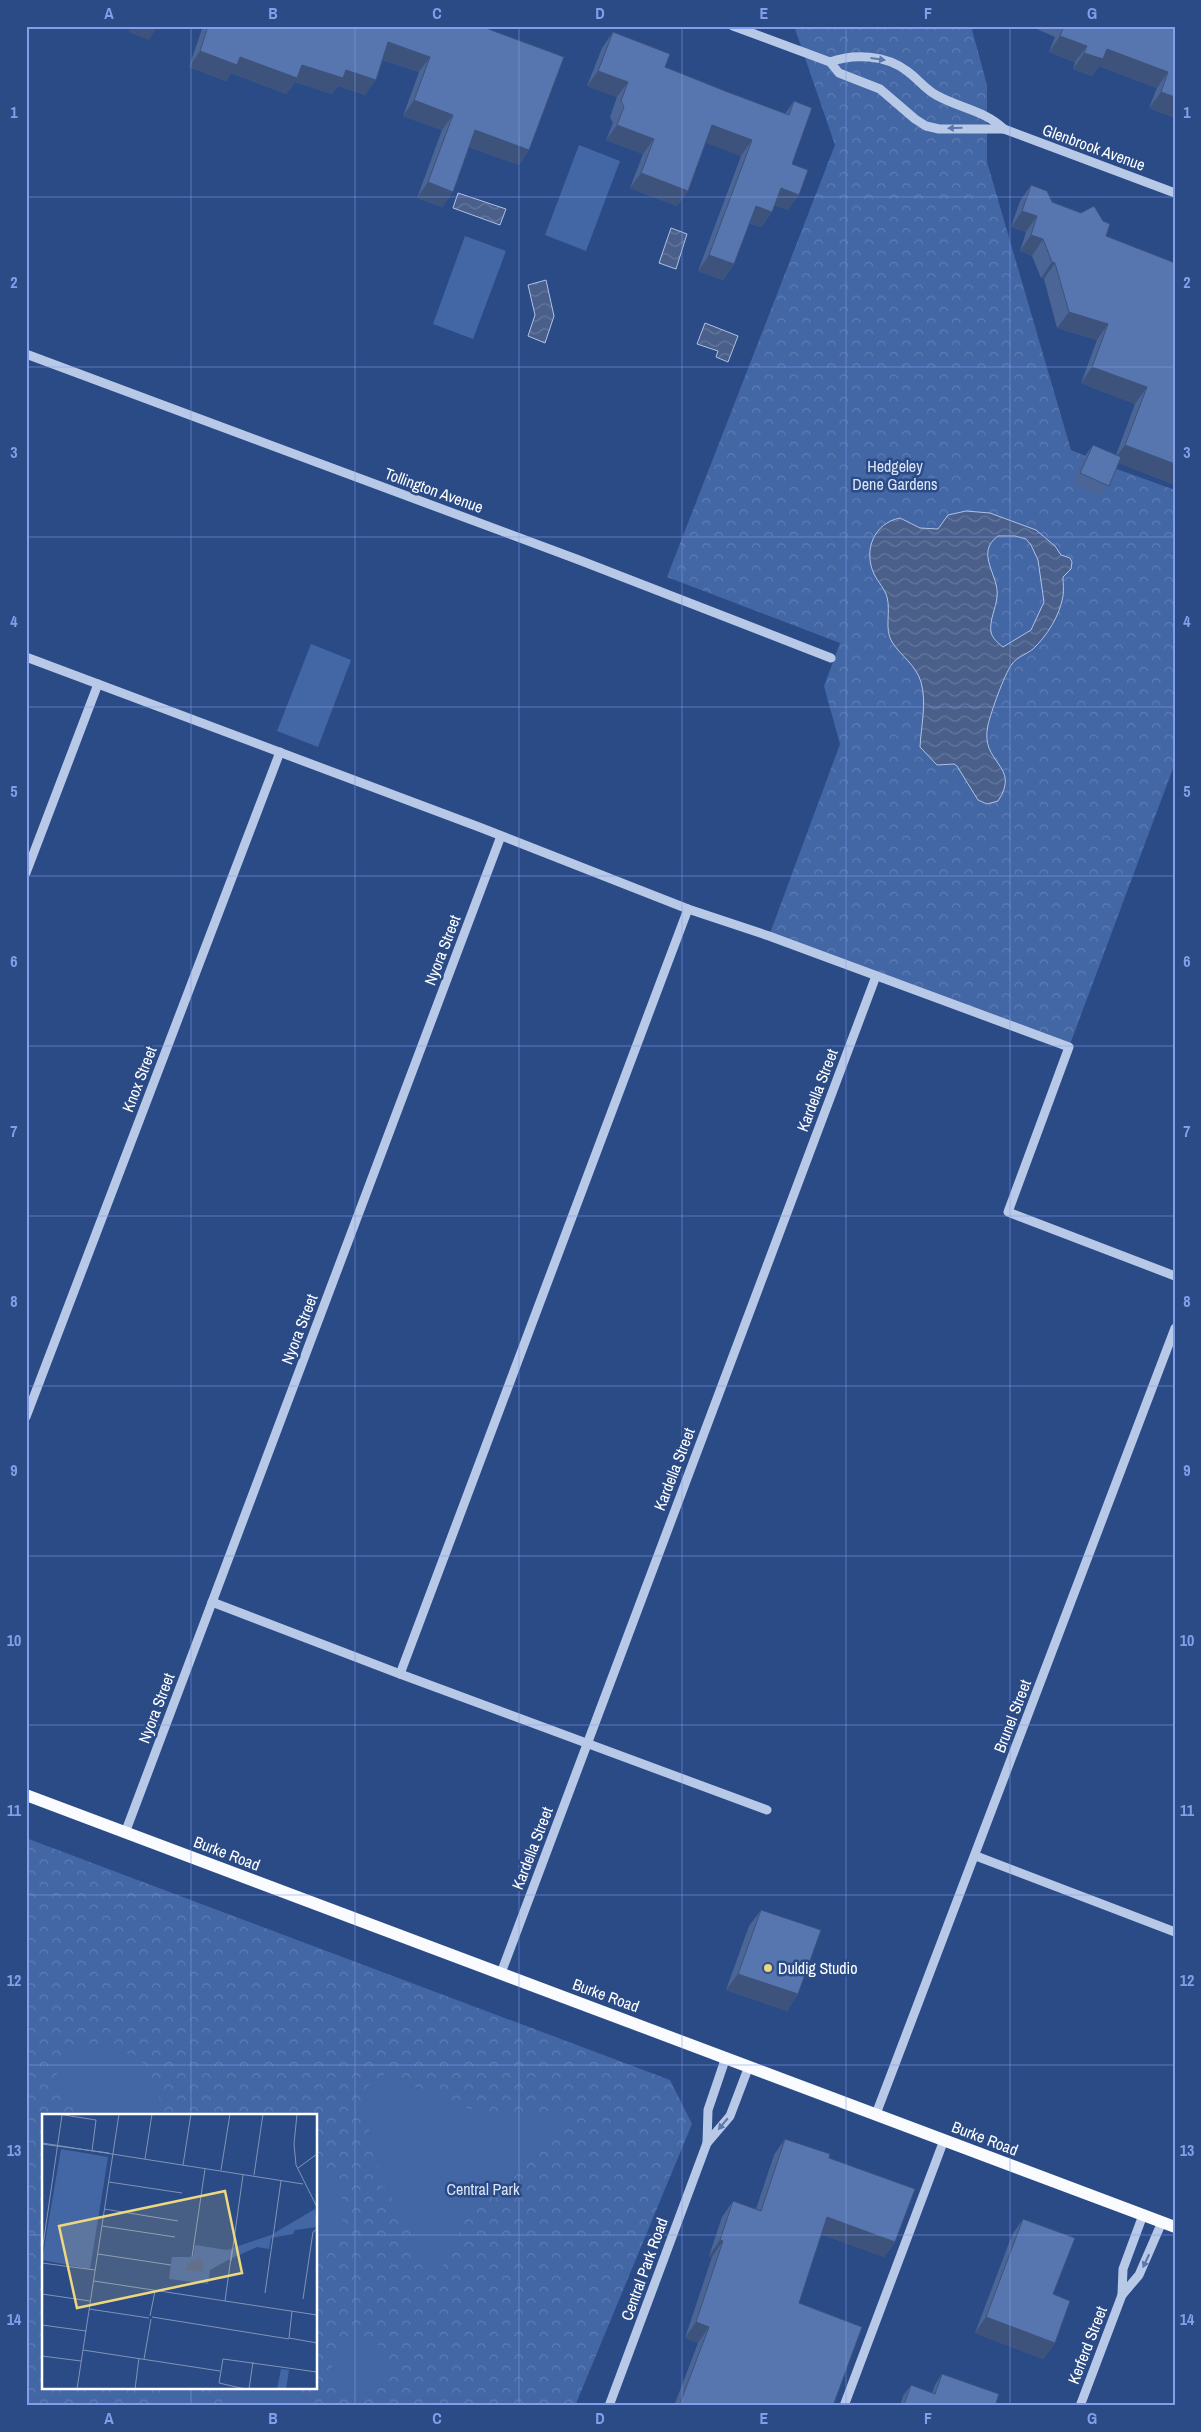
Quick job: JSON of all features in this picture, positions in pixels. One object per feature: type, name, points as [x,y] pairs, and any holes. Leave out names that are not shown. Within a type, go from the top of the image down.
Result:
[{"type":"main road","name":"Burke Road","points":[[26,1795],[1175,2227]]},
{"type":"street","name":"Glenbrook Avenue","points":[[733,26],[830,62],[839,73],[880,89],[926,126],[1004,129],[1175,192]]},
{"type":"street","name":"Glenbrook Avenue","points":[[830,62],[841,58],[864,57],[896,63],[937,96],[991,117],[1004,129]]},
{"type":"street","name":"Tollington Avenue","points":[[26,354],[570,557],[831,658]]},
{"type":"street","points":[[26,657],[688,908],[1069,1047],[1008,1212],[1175,1276]]},
{"type":"street","points":[[26,873],[98,684]]},
{"type":"street","name":"Knox Street","points":[[26,1418],[280,752]]},
{"type":"street","name":"Nyora Street","points":[[126,1833],[502,836]]},
{"type":"street","points":[[400,1674],[688,908]]},
{"type":"street","name":"Kardella Street","points":[[501,1973],[876,976]]},
{"type":"street","name":"Brunel Street","points":[[876,2114],[976,1856],[1175,1328]]},
{"type":"street","points":[[212,1602],[767,1810]]},
{"type":"street","points":[[976,1856],[1175,1932]]},
{"type":"street","name":"Central Park Road","points":[[609,2406],[707,2143],[708,2110],[726,2057]]},
{"type":"street","name":"Central Park Road","points":[[707,2143],[730,2116],[749,2066]]},
{"type":"street","points":[[844,2406],[944,2140]]},
{"type":"street","name":"Kerferd Street","points":[[1080,2406],[1122,2295],[1123,2270],[1143,2215]]},
{"type":"street","name":"Kerferd Street","points":[[1122,2295],[1139,2275],[1162,2222]]},
{"type":"green space","name":"Hedgeley Dene Gardens","points":[[794,26],[971,26],[987,85],[987,162],[1071,450],[1175,490],[1175,763],[1069,1047],[769,936],[840,744],[824,686],[840,643],[667,577],[835,145]]},
{"type":"green space","points":[[579,145],[620,161],[586,251],[545,235]]},
{"type":"green space","points":[[465,236],[506,251],[473,339],[433,324]]},
{"type":"green space","points":[[311,644],[351,660],[318,747],[277,731]]},
{"type":"green space","name":"Central Park","points":[[26,1838],[670,2080],[692,2124],[575,2406],[26,2406]]},
{"type":"green space","points":[[79,2050],[106,2050],[138,2056],[159,2088],[160,2114],[93,2114],[58,2091],[54,2080],[61,2065]]},
{"type":"green space","points":[[387,2074],[460,2107],[514,2117],[560,2116],[565,2123],[562,2136],[537,2151],[484,2194],[466,2217],[448,2258],[438,2272],[424,2270],[418,2257],[411,2230],[395,2202],[377,2180],[378,2152],[366,2122],[364,2099],[370,2082]]},
{"type":"green space","points":[[318,2169],[333,2179],[342,2196],[344,2206],[341,2225],[337,2234],[318,2251]]},
{"type":"green space","points":[[360,2338],[371,2340],[380,2346],[386,2355],[388,2366],[386,2377],[380,2386],[371,2392],[360,2394],[349,2392],[340,2386],[334,2377],[332,2366],[334,2355],[340,2346],[349,2340]]},
{"type":"green space","points":[[160,2390],[196,2390],[204,2406],[156,2406],[160,2398]]},
{"type":"green space","points":[[218,2390],[298,2390],[314,2406],[225,2406]]},
{"type":"water","points":[[458,193],[506,209],[500,225],[453,208]]},
{"type":"water","points":[[671,228],[687,234],[676,269],[659,263]]},
{"type":"water","points":[[546,280],[554,316],[545,343],[528,336],[535,315],[528,285]]},
{"type":"water","points":[[705,323],[738,336],[728,362],[716,357],[718,351],[697,344]]},
{"type":"water","points":[[966,511],[990,513],[1036,530],[1055,546],[1061,555],[1070,558],[1072,562],[1071,569],[1063,577],[1061,603],[1052,625],[1033,649],[1012,664],[1005,676],[995,703],[988,725],[987,738],[989,748],[1003,771],[1005,779],[1004,789],[998,801],[987,804],[978,800],[957,766],[954,764],[937,765],[920,747],[924,706],[921,682],[916,671],[892,642],[888,632],[887,597],[871,565],[870,556],[873,539],[883,525],[900,518],[920,528],[938,529],[948,515]],"holes":[[[998,536],[1015,536],[1026,539],[1038,560],[1044,602],[1031,630],[1003,647],[997,642],[991,632],[997,589],[988,557],[988,550],[991,543]]]},
{"type":"building","points":[[208,26],[480,26],[564,57],[529,150],[475,130],[453,192],[428,182],[453,115],[414,100],[430,57],[388,42],[376,80],[346,70],[343,78],[302,65],[297,78],[240,57],[237,65],[200,51]]},
{"type":"building","points":[[1064,26],[1175,26],[1175,97],[1161,92],[1168,72],[1107,49],[1103,59],[1084,53],[1087,46],[1060,36]]},
{"type":"building","points":[[613,32],[670,54],[665,67],[725,91],[789,115],[794,101],[812,108],[792,164],[808,170],[799,195],[781,188],[772,212],[756,206],[734,264],[709,255],[752,140],[712,125],[688,191],[641,173],[654,139],[617,125],[624,107],[621,101],[628,82],[598,71]]},
{"type":"building","points":[[1031,185],[1047,191],[1052,202],[1081,213],[1094,206],[1103,221],[1110,224],[1106,236],[1175,263],[1175,464],[1125,445],[1147,387],[1092,367],[1108,324],[1069,312],[1055,263],[1052,262],[1043,239],[1031,235],[1037,216],[1022,211]]},
{"type":"building","points":[[1093,445],[1121,457],[1109,486],[1080,473]]},
{"type":"building","name":"Duldig Studio","points":[[761,1910],[821,1930],[798,1994],[738,1974]]},
{"type":"building","points":[[785,2139],[830,2154],[829,2158],[915,2189],[895,2242],[827,2217],[799,2303],[862,2327],[833,2406],[679,2406],[709,2327],[696,2322],[723,2241],[720,2240],[733,2201],[761,2211]]},
{"type":"building","points":[[1023,2219],[1075,2238],[1053,2294],[1070,2301],[1055,2343],[986,2317]]},
{"type":"building","points":[[942,2374],[999,2394],[995,2406],[904,2405],[911,2385],[935,2394]]},
{"type":"place","name":"Duldig Studio","points":[[768,1968]]}]
